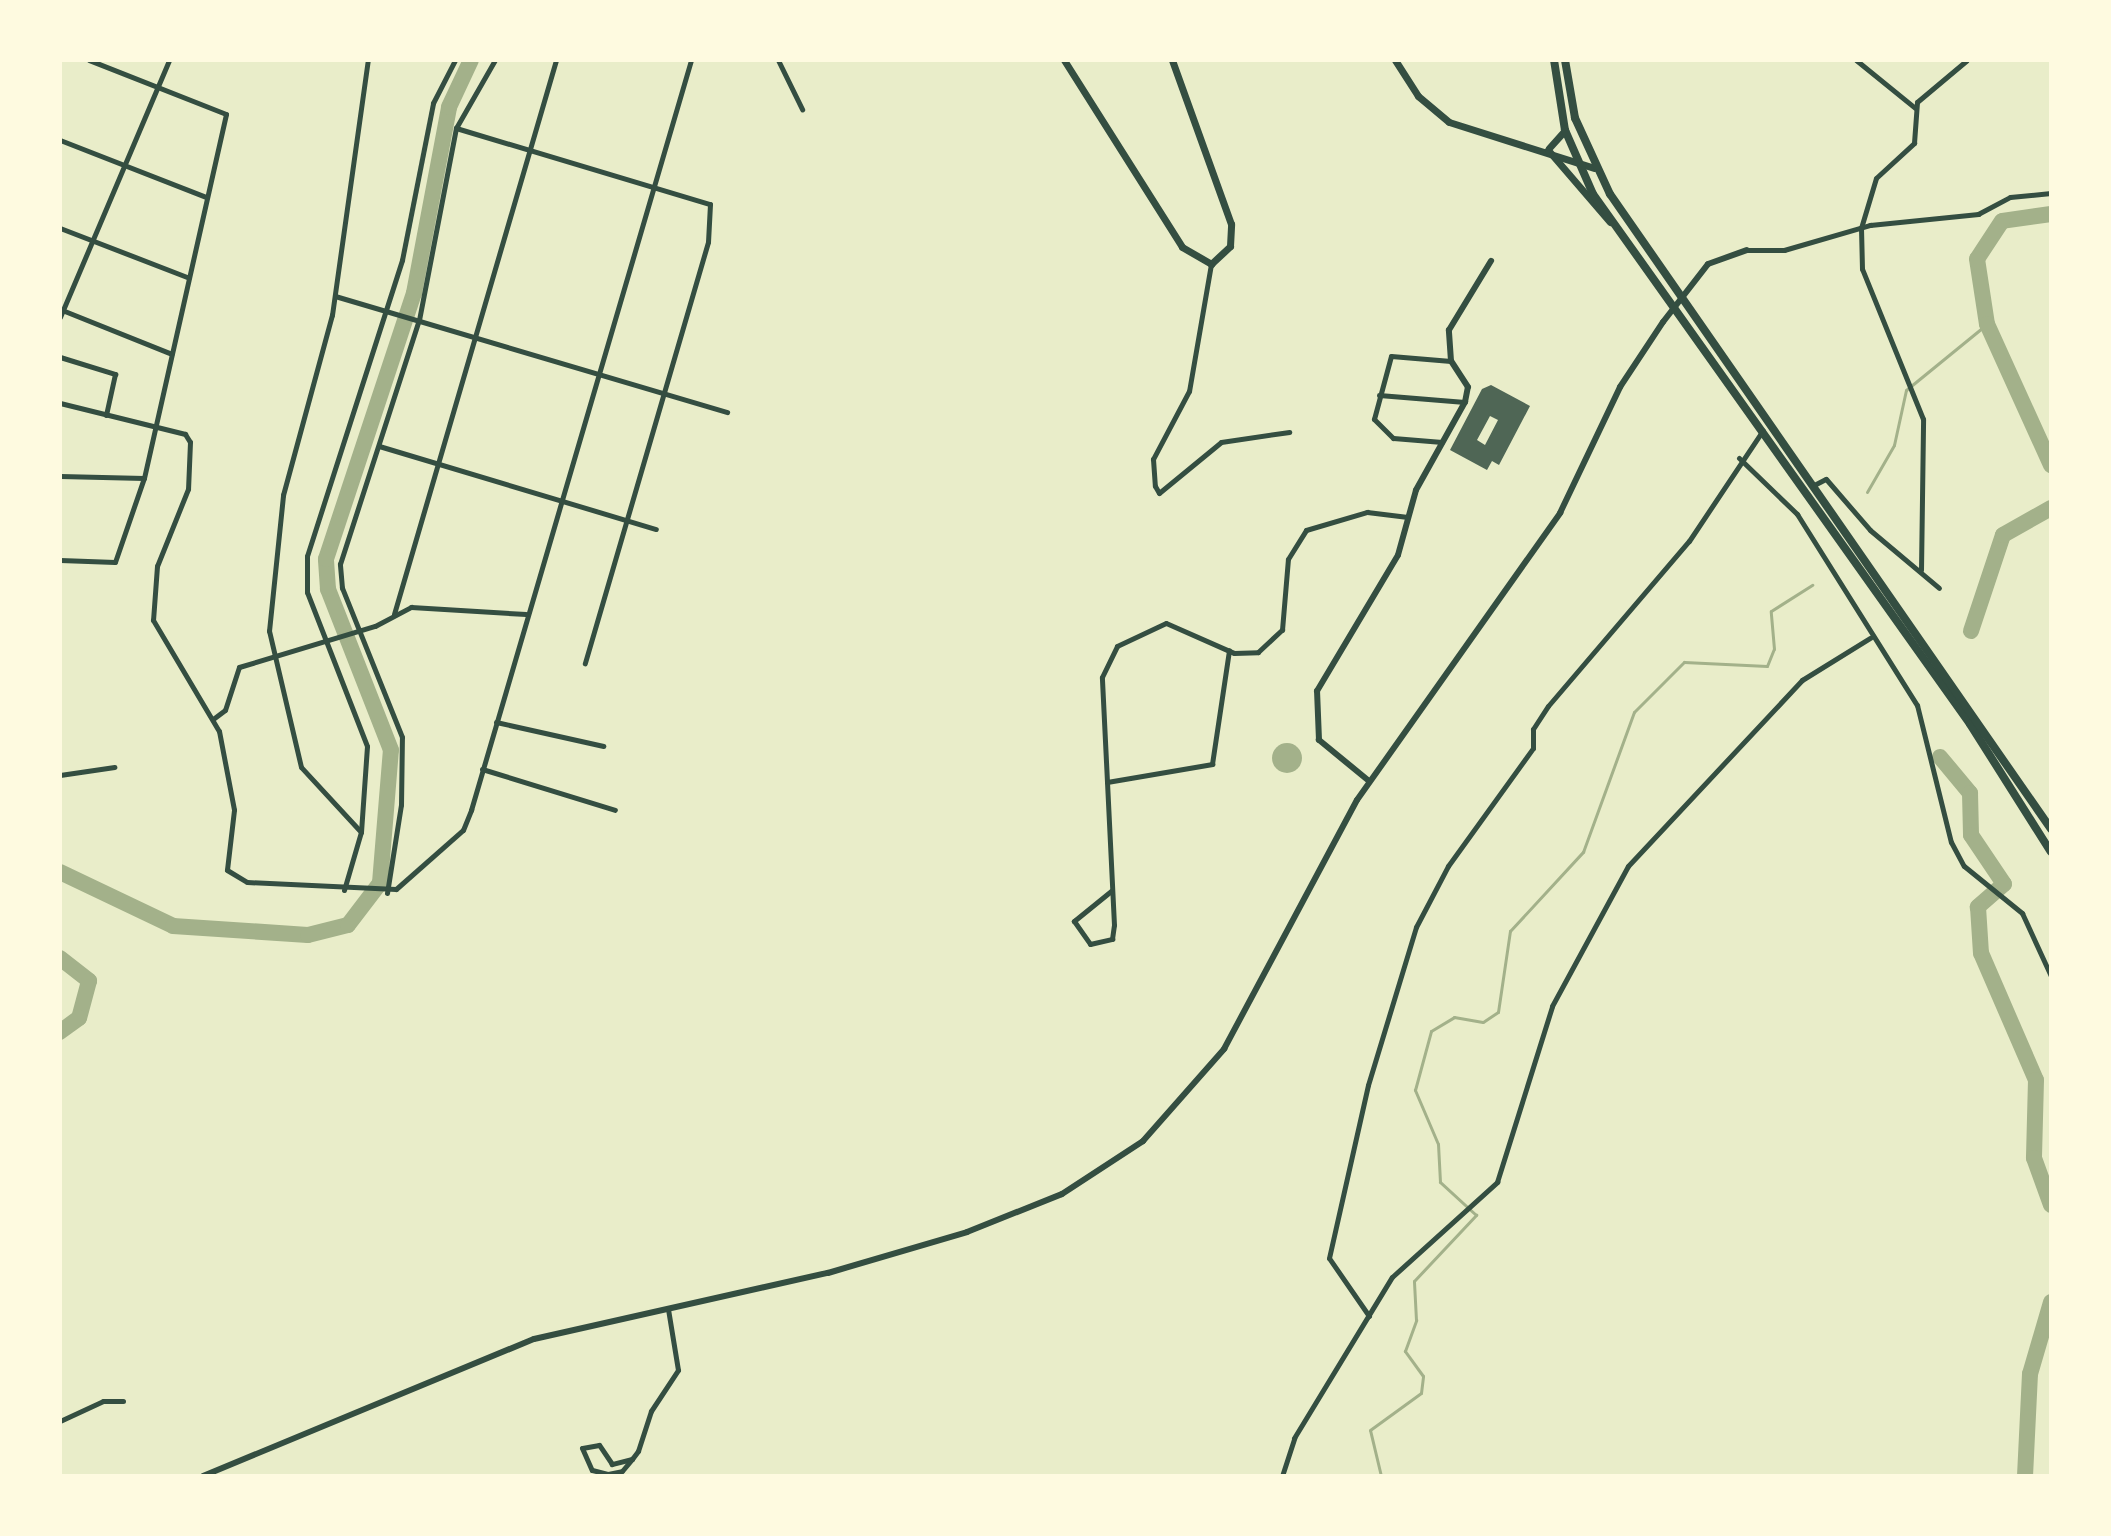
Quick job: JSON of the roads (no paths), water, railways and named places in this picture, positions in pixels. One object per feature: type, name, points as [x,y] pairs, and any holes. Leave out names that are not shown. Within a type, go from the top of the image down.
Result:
[{"type":"highway","points":[[1554,60],[1565,130],[1577,161],[1611,223],[1970,724],[2051,852]]},
{"type":"highway","points":[[1565,60],[1575,118],[1594,168],[2051,829]]},
{"type":"main road","points":[[1064,60],[1182,247],[1211,264],[1230,246],[1231,224],[1172,60]]},
{"type":"main road","points":[[1395,60],[1418,96],[1449,122],[1547,149],[1594,168]]},
{"type":"main road","points":[[1547,149],[1565,130]]},
{"type":"main road","points":[[1547,149],[1611,223]]},
{"type":"street","points":[[60,560],[115,562],[144,478],[204,196],[226,114],[89,60]]},
{"type":"street","points":[[60,317],[90,239],[169,60]]},
{"type":"street","points":[[361,832],[301,767],[295,719],[272,660],[283,495],[335,296],[368,60]]},
{"type":"street","points":[[344,890],[361,832],[367,746],[307,592],[310,541],[387,311],[433,103],[455,60]]},
{"type":"street","points":[[387,893],[401,805],[402,737],[361,631],[340,564],[419,320],[456,128],[495,60]]},
{"type":"street","points":[[394,614],[556,60]]},
{"type":"street","points":[[60,403],[185,434],[191,458],[188,489],[157,566],[153,620],[213,719],[231,777],[227,870],[247,882],[387,893],[463,830],[691,60]]},
{"type":"street","points":[[778,60],[802,109]]},
{"type":"street","points":[[1856,60],[1916,109]]},
{"type":"street","points":[[1921,570],[1923,419],[1862,269],[1861,228],[1876,178],[1914,143],[1916,109],[1967,60]]},
{"type":"street","points":[[456,128],[710,204],[710,215],[664,391],[585,663]]},
{"type":"street","points":[[60,140],[204,196]]},
{"type":"street","points":[[203,1476],[522,1343],[858,1265],[967,1232],[1062,1194],[1143,1141],[1224,1049],[1369,781],[1560,513],[1620,387],[1682,294],[1708,264],[1747,250],[1784,250],[1861,228],[1978,214],[2010,197],[2051,193]]},
{"type":"street","points":[[60,228],[187,277]]},
{"type":"street","points":[[1369,781],[1325,749],[1313,709],[1398,555],[1408,517],[1442,442],[1465,402],[1468,387],[1451,361],[1449,330],[1491,261]]},
{"type":"street","points":[[1211,264],[1189,391],[1153,459],[1155,486],[1159,493],[1221,442],[1289,432]]},
{"type":"street","points":[[335,296],[727,412]]},
{"type":"street","points":[[62,310],[172,354]]},
{"type":"street","points":[[1442,442],[1393,438],[1374,419],[1391,356],[1451,361]]},
{"type":"street","points":[[60,357],[115,374],[106,415]]},
{"type":"street","points":[[1379,395],[1465,402]]},
{"type":"street","points":[[1369,1316],[1329,1258],[1368,1085],[1416,927],[1455,855],[1533,748],[1533,729],[1548,706],[1689,541],[1739,458],[1771,422]]},
{"type":"street","points":[[379,446],[656,529]]},
{"type":"street","points":[[1739,458],[1797,514],[1870,638],[1917,705],[1951,842],[1964,866],[2022,913],[2051,976]]},
{"type":"street","points":[[60,476],[144,478]]},
{"type":"street","points":[[1814,485],[1826,479],[1887,546],[1921,570],[1939,588]]},
{"type":"street","points":[[1111,891],[1074,921],[1090,944],[1112,939],[1111,891],[1107,782],[1102,677],[1117,646],[1166,623],[1229,650],[1258,652],[1282,630],[1288,559],[1306,530],[1367,512],[1408,517]]},
{"type":"street","points":[[213,719],[225,710],[239,667],[272,660],[361,631],[411,607],[526,614]]},
{"type":"street","points":[[1282,1476],[1294,1438],[1392,1277],[1497,1182],[1552,1006],[1628,866],[1802,680],[1870,638]]},
{"type":"street","points":[[1107,782],[1212,764],[1229,650]]},
{"type":"street","points":[[496,722],[603,746]]},
{"type":"street","points":[[60,775],[114,767]]},
{"type":"street","points":[[482,769],[615,810]]},
{"type":"street","points":[[632,1459],[612,1464],[599,1445],[582,1448],[592,1470],[608,1474],[632,1459],[678,1370],[668,1308]]},
{"type":"street","points":[[60,1421],[103,1401],[123,1401]]},
{"type":"waterway","points":[[60,872],[173,926],[308,935],[348,925],[380,883],[391,750],[328,589],[326,559],[414,293],[449,107],[471,60]]},
{"type":"waterway","points":[[2051,214],[2002,221],[1977,259],[1987,324],[2051,465]]},
{"type":"waterway","points":[[1867,492],[1894,445],[1906,390],[1987,324]]},
{"type":"waterway","points":[[1971,631],[2003,535],[2051,508]]},
{"type":"waterway","points":[[1381,1476],[1370,1430],[1421,1393],[1423,1376],[1405,1351],[1416,1320],[1414,1281],[1476,1215],[1440,1182],[1438,1144],[1415,1090],[1431,1031],[1454,1017],[1483,1022],[1498,1012],[1510,931],[1583,852],[1634,712],[1684,662],[1767,666],[1774,649],[1771,611],[1812,585]]},
{"type":"waterway","points":[[1940,757],[1970,793],[1971,835],[2004,884],[1978,907],[1981,953],[2036,1080],[2034,1158],[2051,1205]]},
{"type":"waterway","points":[[60,958],[89,981],[79,1018],[60,1032]]},
{"type":"waterway","points":[[2025,1476],[2030,1374],[2051,1302]]}]
